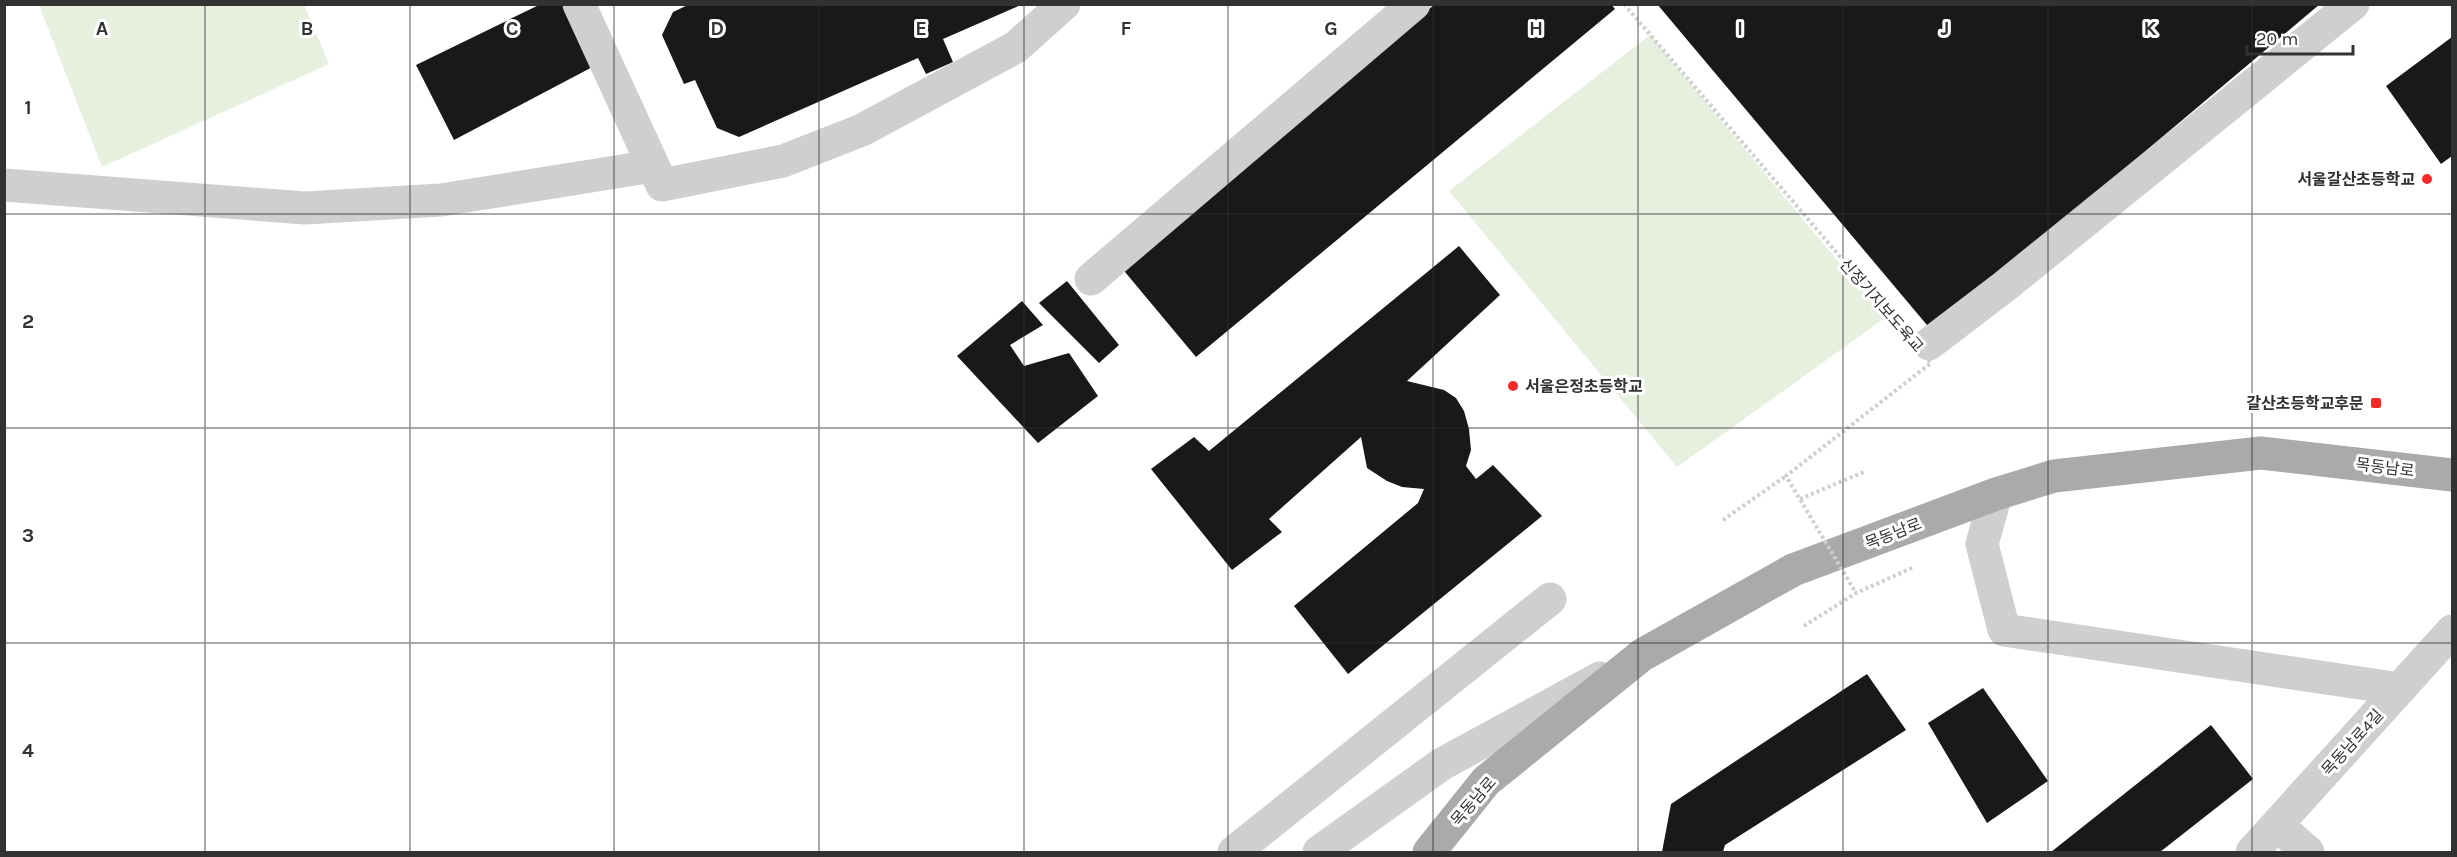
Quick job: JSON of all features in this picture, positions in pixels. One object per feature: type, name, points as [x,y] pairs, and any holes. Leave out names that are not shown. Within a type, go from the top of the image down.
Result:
[{"type":"main road","name":"목동남로","points":[[1429,852],[1486,782],[1642,655],[1793,570],[1996,494],[2054,476],[2261,453],[2452,475]]},
{"type":"street","points":[[579,4],[662,185],[783,161],[862,130],[1016,47],[1064,4]]},
{"type":"street","points":[[1091,279],[1414,4]]},
{"type":"street","points":[[1929,344],[2005,286],[2353,4]]},
{"type":"street","points":[[4,185],[304,208],[441,200],[653,166]]},
{"type":"street","points":[[1996,494],[1982,544],[2004,630],[2400,689]]},
{"type":"street","points":[[1234,852],[1550,599]]},
{"type":"street","name":"목동남로4길","points":[[2252,852],[2452,631]]},
{"type":"street","points":[[1319,852],[1442,764],[1642,655]]},
{"type":"street","points":[[2277,825],[2308,852]]},
{"type":"path","name":"신정기지보도육교","points":[[1624,4],[1931,363],[1786,476]]},
{"type":"path","points":[[1800,499],[1866,471]]},
{"type":"path","points":[[1722,520],[1786,476],[1856,593]]},
{"type":"path","points":[[1804,626],[1856,593],[1912,568]]},
{"type":"green space","points":[[39,5],[304,5],[329,64],[102,167]]},
{"type":"green space","points":[[1650,35],[1885,318],[1677,467],[1449,191]]},
{"type":"building","points":[[541,4],[574,4],[600,63],[454,140],[416,65]]},
{"type":"building","points":[[690,4],[1023,4],[943,39],[953,62],[926,74],[918,58],[739,137],[717,128],[695,80],[684,84],[662,35],[673,12]]},
{"type":"building","points":[[1435,4],[1611,4],[1615,9],[1196,357],[1120,266]]},
{"type":"building","points":[[1657,4],[2320,4],[1932,331]]},
{"type":"building","points":[[2452,37],[2452,156],[2441,164],[2386,86]]},
{"type":"building","points":[[1459,246],[1500,295],[1407,381],[1444,390],[1456,398],[1464,411],[1469,429],[1471,450],[1466,466],[1476,479],[1493,465],[1542,516],[1348,674],[1294,606],[1418,503],[1424,489],[1402,487],[1387,481],[1367,468],[1361,437],[1269,519],[1282,532],[1232,570],[1151,469],[1194,437],[1209,451]]},
{"type":"building","points":[[1067,281],[1119,345],[1099,363],[1039,303]]},
{"type":"building","points":[[1022,301],[1043,325],[1010,345],[1024,366],[1069,353],[1098,396],[1038,443],[957,356]]},
{"type":"building","points":[[1867,674],[1906,730],[1725,845],[1723,852],[1662,852],[1671,804]]},
{"type":"building","points":[[1983,688],[2048,781],[1987,823],[1928,723]]},
{"type":"building","points":[[2211,725],[2253,779],[2160,852],[2051,852]]},
{"type":"place","name":"서울갈산초등학교","points":[[2427,179]]},
{"type":"place","name":"서울은정초등학교","points":[[1513,386]]},
{"type":"place","name":"갈산초등학교후문","points":[[2376,403]]}]
